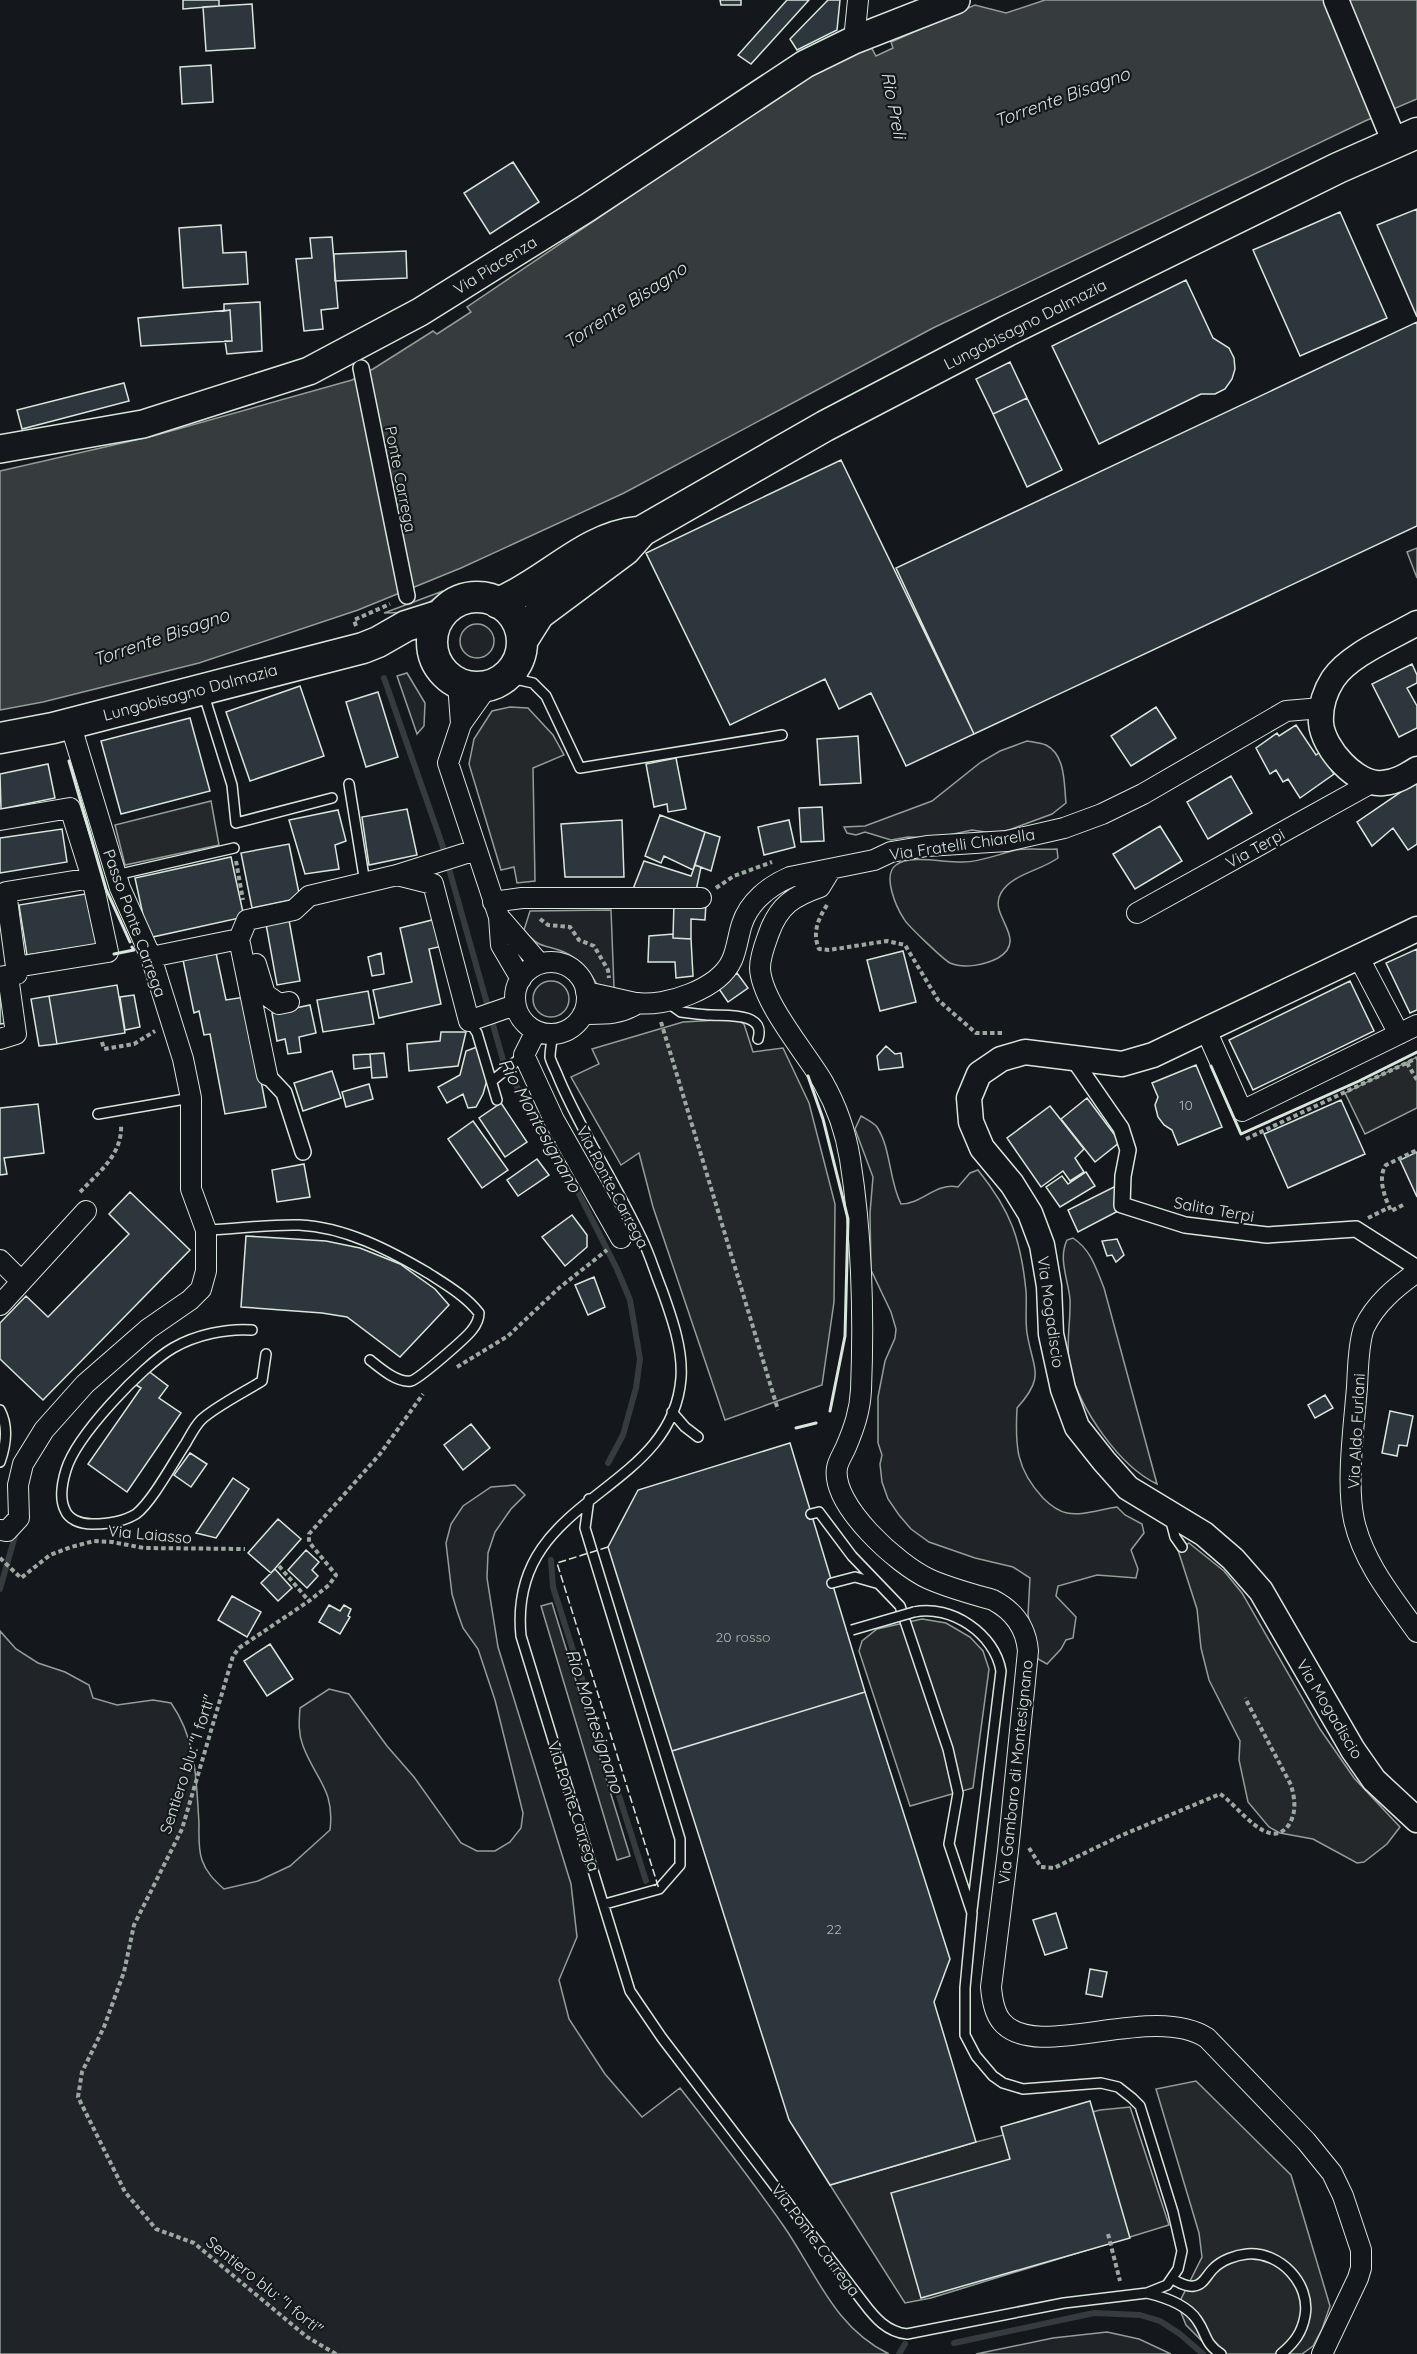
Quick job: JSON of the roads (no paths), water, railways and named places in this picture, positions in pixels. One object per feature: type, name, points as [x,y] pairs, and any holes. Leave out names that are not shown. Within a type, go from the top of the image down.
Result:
[{"type":"main road","name":"Via Piacenza","points":[[0,449],[143,424],[309,371],[420,312],[587,208],[805,64],[854,40],[956,0]]},
{"type":"main road","name":"Lungobisagno Dalmazia","points":[[511,669],[539,614],[625,550],[642,531],[825,426],[1007,331],[1327,174],[1399,133]]},
{"type":"main road","name":"Lungobisagno Dalmazia","points":[[0,738],[202,690],[378,642],[406,626],[441,615],[452,604],[467,598],[483,598],[498,603],[517,595],[590,547],[620,534],[642,531]]},
{"type":"main road","points":[[441,615],[432,637],[436,660],[445,674],[458,684],[478,687],[511,669],[515,619],[498,603]]},
{"type":"main road","points":[[378,642],[388,647],[413,651],[436,660]]},
{"type":"street","points":[[854,40],[858,0]]},
{"type":"street","points":[[1336,0],[1399,133]]},
{"type":"street","name":"Ponte Carrega","points":[[361,368],[407,596]]},
{"type":"street","points":[[1373,782],[1348,770],[1336,757],[1321,726],[1324,695],[1334,678],[1353,659],[1417,623]]},
{"type":"street","points":[[461,724],[511,669]]},
{"type":"street","points":[[458,684],[461,724],[448,763],[468,852],[496,910],[540,964]]},
{"type":"street","name":"Via Fratelli Chiarella","points":[[586,992],[663,1007],[703,989],[721,976],[732,961],[743,921],[752,905],[763,893],[790,877],[874,860],[891,852],[927,846],[1007,841],[1064,828],[1102,814],[1143,794],[1286,711],[1321,708]]},
{"type":"street","name":"Passo Ponte Carrega","points":[[1,1527],[8,1531],[19,1518],[18,1485],[23,1464],[53,1419],[94,1376],[148,1329],[190,1300],[201,1289],[206,1271],[206,1230],[191,1189],[191,1098],[183,1059],[151,957],[120,888],[70,723]]},
{"type":"street","name":"Via Terpi","points":[[1137,914],[1373,782],[1381,784],[1397,780],[1417,770]]},
{"type":"street","points":[[0,820],[70,807],[92,878],[108,952],[8,973]]},
{"type":"street","points":[[247,920],[294,910],[309,897],[396,875],[468,852]]},
{"type":"street","name":"Via Gambaro di Montesignano","points":[[831,869],[820,887],[800,894],[783,907],[771,926],[762,952],[760,968],[768,997],[824,1084],[837,1114],[849,1150],[858,1206],[861,1276],[861,1391],[859,1411],[837,1467],[837,1479],[848,1506],[887,1548],[926,1578],[1004,1606],[1022,1625],[1027,1636],[1028,1651],[1013,1805],[991,1987],[996,2012],[1000,2020],[1011,2030],[1035,2037],[1160,2025],[1192,2030],[1207,2038],[1306,2141],[1339,2185],[1361,2250],[1358,2278],[1322,2354]]},
{"type":"street","points":[[396,875],[433,884],[469,1020],[508,1007],[521,979],[529,970],[540,964],[552,962],[574,971],[582,981],[586,992],[583,1014],[571,1028],[545,1033],[526,1025],[508,1007]]},
{"type":"street","points":[[0,1038],[16,1034],[8,973],[3,886],[92,878]]},
{"type":"street","points":[[496,910],[522,898],[701,898]]},
{"type":"street","points":[[496,910],[501,945],[521,979]]},
{"type":"street","points":[[247,920],[239,939],[267,1075],[284,1093],[303,1152]]},
{"type":"street","points":[[247,920],[265,994],[279,1004],[289,1002]]},
{"type":"street","name":"Via Mogadiscio","points":[[1417,929],[1153,1055],[1122,1064],[1074,1060],[1025,1052],[1001,1059],[979,1074],[969,1098],[971,1122],[982,1148],[1012,1184],[1030,1213],[1042,1245],[1049,1286],[1051,1334],[1063,1389],[1077,1427],[1128,1488],[1204,1534],[1233,1559],[1261,1591],[1353,1750],[1374,1780],[1417,1820]]},
{"type":"street","points":[[151,957],[239,939]]},
{"type":"street","points":[[1359,958],[1399,1034]]},
{"type":"street","name":"Via Fratelli Chiarella","points":[[583,1014],[610,1014],[627,1011],[638,1003]]},
{"type":"street","points":[[1206,1030],[1242,1111],[1417,1026]]},
{"type":"street","points":[[545,1033],[521,1058],[621,1238]]},
{"type":"street","name":"Salita Terpi","points":[[1074,1060],[1121,1128],[1128,1150],[1123,1176],[1122,1205],[1185,1225],[1267,1235],[1356,1229],[1417,1270]]},
{"type":"street","points":[[0,1305],[86,1211]]},
{"type":"street","points":[[0,1260],[21,1281]]},
{"type":"street","name":"Via Aldo Furlani","points":[[1417,1270],[1382,1301],[1364,1329],[1351,1470],[1354,1520],[1363,1547],[1382,1582],[1417,1632]]},
{"type":"lane","points":[[511,669],[533,683],[546,696],[580,768],[782,735]]},
{"type":"lane","points":[[202,690],[232,785],[236,823],[332,798]]},
{"type":"lane","points":[[349,784],[365,883]]},
{"type":"lane","points":[[116,875],[234,848]]},
{"type":"lane","points":[[663,1007],[749,1018],[758,1026],[760,1032],[758,1039]]},
{"type":"lane","points":[[469,1020],[477,1033],[497,1100]]},
{"type":"lane","name":"Via Ponte Carrega","points":[[545,1033],[550,1057],[569,1103],[643,1240],[672,1319],[681,1363],[678,1395],[664,1428],[639,1461],[613,1484],[590,1499],[555,1531],[539,1552],[521,1594],[519,1616],[521,1636],[630,1991],[662,2038],[878,2321],[898,2333],[918,2333],[1064,2302],[1147,2293],[1167,2285],[1173,2279]]},
{"type":"lane","points":[[492,1081],[521,1058]]},
{"type":"lane","points":[[98,1114],[191,1098]]},
{"type":"lane","points":[[206,1230],[298,1225],[327,1228],[399,1256],[452,1288],[478,1313],[473,1329],[464,1340],[414,1380],[402,1380],[385,1372],[370,1360]]},
{"type":"lane","points":[[252,1330],[222,1332],[197,1338],[173,1347],[142,1370],[98,1418],[68,1462],[61,1484],[64,1510],[69,1517],[76,1522],[88,1524],[109,1523],[137,1513],[149,1499],[201,1420],[262,1381],[266,1354]]},
{"type":"lane","points":[[0,1410],[5,1426],[6,1444],[0,1462]]},
{"type":"lane","points":[[672,1412],[685,1427],[698,1437]]},
{"type":"lane","points":[[590,1499],[585,1528],[680,1839],[680,1865],[659,1889],[605,1904]]},
{"type":"lane","points":[[811,1514],[819,1512],[836,1536],[900,1606],[948,1749],[958,1793],[949,1844],[972,1912]]},
{"type":"lane","points":[[1168,1513],[1175,1537],[1182,1547]]},
{"type":"lane","points":[[832,1583],[855,1577],[879,1584]]},
{"type":"lane","points":[[852,1630],[923,1610],[942,1613],[967,1624],[986,1639],[999,1663],[1001,1671],[965,1988],[964,2024],[969,2045],[993,2076],[1013,2087],[1023,2089],[1101,2083],[1118,2088],[1132,2098],[1140,2106],[1180,2239],[1182,2251],[1173,2279],[1184,2285],[1194,2286],[1202,2283],[1214,2268],[1230,2258],[1248,2254],[1267,2256],[1284,2265],[1297,2279],[1304,2296],[1305,2313],[1301,2330],[1292,2345],[1281,2354]]},
{"type":"lane","points":[[1147,2293],[1167,2299],[1187,2310],[1197,2320],[1203,2336],[1214,2350],[1221,2354]]},
{"type":"water","points":[[1045,0],[1417,0],[1417,99],[1365,121],[933,328],[624,493],[461,568],[358,610],[199,663],[43,702],[0,710],[0,471],[153,436],[352,380],[433,331],[437,334],[471,312],[467,307],[821,67],[871,47],[876,56],[893,48],[891,42],[975,5],[1006,13]]},
{"type":"waterway","name":"Rio Montesignano","points":[[384,678],[442,844],[503,1060],[527,1106],[573,1182],[630,1300],[640,1359],[636,1388],[623,1435],[608,1463]]},
{"type":"waterway","points":[[0,1589],[17,1529]]},
{"type":"waterway","name":"Rio Montesignano","points":[[551,1560],[553,1587],[646,1881]]},
{"type":"waterway","points":[[954,2343],[1094,2313],[1140,2315],[1160,2321],[1180,2334],[1203,2354]]},
{"type":"waterway","points":[[899,2354],[905,2344]]},
{"type":"water label","name":"Torrente Bisagno","points":[[1062,97]]},
{"type":"water label","name":"Rio Preli","points":[[894,105]]},
{"type":"water label","name":"Torrente Bisagno","points":[[625,305]]},
{"type":"water label","name":"Torrente Bisagno","points":[[161,637]]}]
